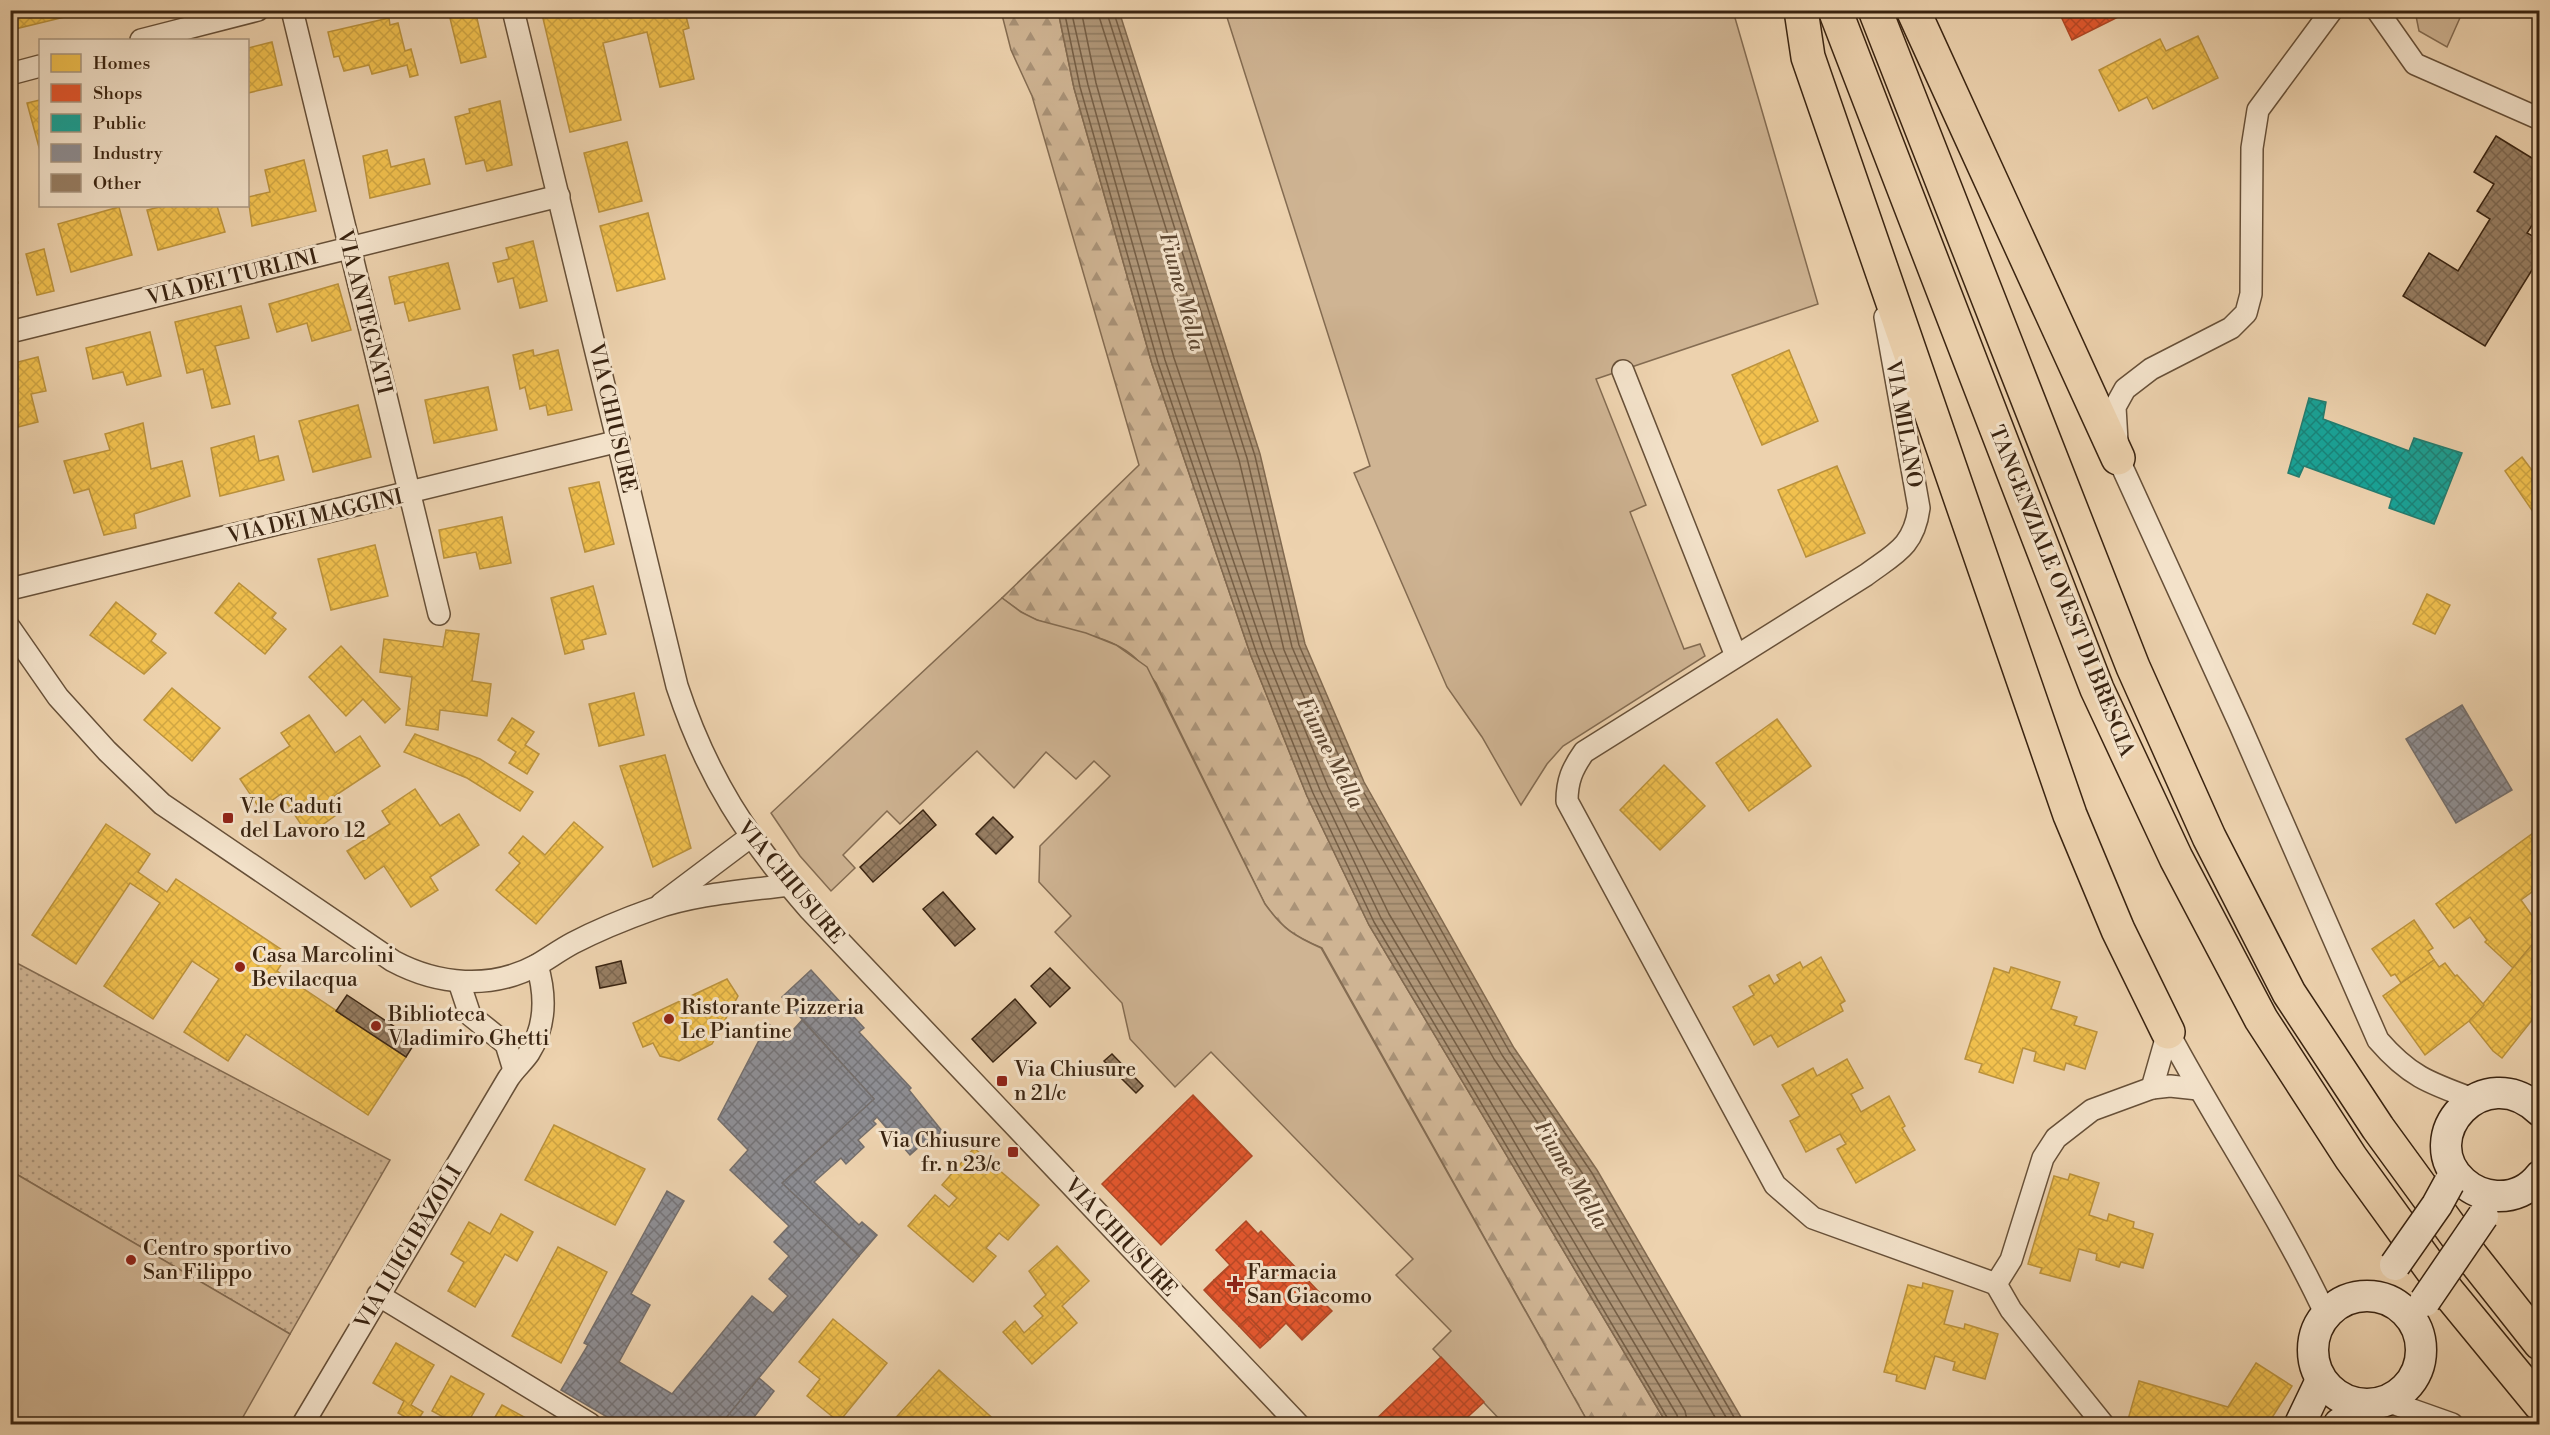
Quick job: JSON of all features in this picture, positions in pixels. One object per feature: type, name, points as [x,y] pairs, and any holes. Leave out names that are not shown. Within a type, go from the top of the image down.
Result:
[{"type":"highway","points":[[1801,10],[1808,57],[1873,251],[2070,815],[2118,930],[2168,1032]]},
{"type":"highway","name":"TANGENZIALE OVEST DI BRESCIA","points":[[1835,10],[2097,689],[2176,858],[2261,1019],[2351,1158],[2448,1292],[2540,1404]]},
{"type":"highway","name":"TANGENZIALE OVEST DI BRESCIA","points":[[1875,10],[2133,667],[2209,837],[2295,1003],[2378,1128],[2472,1257],[2540,1343]]},
{"type":"highway","points":[[1913,10],[2118,458]]},
{"type":"main road","points":[[2367,1296],[2395,1265],[2437,1205],[2451,1176],[2447,1138],[2451,1122],[2460,1109],[2473,1099],[2498,1092],[2537,1103]]},
{"type":"main road","points":[[2451,1176],[2478,1192],[2492,1206]]},
{"type":"main road","points":[[2339,1425],[2409,1384],[2420,1360],[2420,1312],[2492,1206],[2525,1189],[2540,1176]]},
{"type":"main road","points":[[2377,1403],[2341,1398],[2321,1380],[2313,1353],[2314,1340],[2326,1315],[2344,1301],[2367,1296],[2420,1312]]},
{"type":"main road","points":[[2300,1425],[2321,1380]]},
{"type":"street","points":[[145,39],[258,10]]},
{"type":"street","name":"VIA ANTEGNATI","points":[[292,10],[439,614]]},
{"type":"street","name":"VIA CHIUSURE","points":[[513,10],[619,441],[653,590],[687,718],[715,780],[750,837],[788,885],[1298,1425]]},
{"type":"street","points":[[2332,10],[2258,110],[2252,148],[2251,294],[2246,313],[2230,328],[2151,369],[2126,389],[2115,407],[2118,458],[2240,725],[2378,1040],[2396,1061],[2426,1082],[2473,1099]]},
{"type":"street","points":[[2377,10],[2415,64],[2540,119]]},
{"type":"street","points":[[10,74],[39,66]]},
{"type":"street","name":"VIA DEI TURLINI","points":[[10,332],[559,196]]},
{"type":"street","name":"VIA MILANO","points":[[1873,251],[1919,508],[1917,527],[1907,544],[1866,575],[1584,752],[1572,769],[1567,783],[1567,801],[1775,1185],[1813,1218],[1996,1284]]},
{"type":"street","points":[[1623,371],[1736,656]]},
{"type":"street","name":"VIA DEI MAGGINI","points":[[10,589],[619,441]]},
{"type":"street","points":[[10,628],[58,698],[107,751],[162,804],[393,961],[424,975],[459,982],[491,980],[537,965],[589,935],[655,908],[723,894],[788,885]]},
{"type":"street","points":[[655,908],[750,837]]},
{"type":"street","name":"VIA LUIGI BAZOLI","points":[[303,1425],[378,1294],[514,1070],[528,1054],[541,1026],[544,995],[537,965]]},
{"type":"street","points":[[459,982],[470,1015],[506,1044],[514,1070]]},
{"type":"street","points":[[2152,1088],[2168,1032]]},
{"type":"street","points":[[2168,1032],[2198,1089],[2244,1161],[2299,1259],[2326,1315]]},
{"type":"street","points":[[2103,1425],[2011,1310],[1996,1284],[2011,1260],[2043,1158],[2056,1137],[2092,1110],[2152,1088],[2170,1086],[2198,1089]]},
{"type":"street","points":[[378,1294],[590,1425]]},
{"type":"street","points":[[2377,1403],[2452,1425]]},
{"type":"green space","points":[[1001,11],[1058,11],[1074,88],[1152,364],[1251,656],[1307,796],[1369,925],[1667,1424],[1589,1424],[1322,948],[1290,931],[1265,904],[1156,683],[1145,668],[1132,655],[1110,642],[1032,618],[1002,598],[1139,465],[1032,96],[1011,50]]},
{"type":"green space","points":[[1225,11],[1733,11],[1818,304],[1596,379],[1646,505],[1630,512],[1684,649],[1700,644],[1705,656],[1563,746],[1547,764],[1521,805],[1482,737],[1447,687],[1354,473],[1370,466]]},
{"type":"green space","points":[[2415,11],[2463,11],[2447,47],[2419,31]]},
{"type":"green space","points":[[1002,598],[1037,620],[1086,633],[1116,645],[1147,667],[1265,904],[1290,931],[1321,948],[1589,1424],[1504,1424],[1433,1349],[1451,1331],[1396,1275],[1413,1259],[1211,1052],[1175,1087],[1130,1039],[1122,1003],[1055,932],[1071,916],[1039,882],[1040,846],[1110,776],[1094,761],[1076,779],[1046,752],[1014,788],[977,751],[900,824],[887,811],[843,855],[855,868],[831,891],[800,856],[771,813]]},
{"type":"green space","points":[[11,960],[390,1160],[290,1334],[11,1171]]},
{"type":"green space","points":[[11,1171],[290,1334],[239,1424],[11,1424]]},
{"type":"water","name":"Fiume Mella","points":[[1058,11],[1119,11],[1260,454],[1305,644],[1364,782],[1514,1048],[1597,1170],[1745,1424],[1667,1424],[1369,925],[1307,796],[1251,656],[1152,364],[1074,88]]},
{"type":"building: Homes","points":[[10,10],[67,10],[69,16],[15,29]]},
{"type":"building: Homes","points":[[448,10],[475,10],[486,57],[461,63]]},
{"type":"building: Homes","points":[[541,10],[678,10],[680,18],[686,16],[689,28],[683,30],[694,79],[660,87],[647,32],[603,43],[621,120],[570,132]]},
{"type":"building: Homes","points":[[389,18],[390,25],[398,23],[405,51],[411,49],[418,75],[410,77],[407,65],[372,74],[369,65],[344,71],[339,56],[334,57],[328,32]]},
{"type":"building: Homes","points":[[2198,36],[2218,78],[2153,109],[2147,97],[2119,111],[2099,70],[2160,39],[2166,51]]},
{"type":"building: Homes","points":[[272,42],[282,85],[249,93],[249,48]]},
{"type":"building: Homes","points":[[39,100],[39,147],[27,103]]},
{"type":"building: Homes","points":[[500,101],[512,165],[487,171],[484,160],[466,164],[455,117],[470,113],[469,109]]},
{"type":"building: Homes","points":[[627,142],[642,201],[599,212],[584,153]]},
{"type":"building: Homes","points":[[387,150],[391,167],[424,159],[430,184],[370,198],[363,156]]},
{"type":"building: Homes","points":[[304,160],[316,211],[252,226],[249,197],[270,192],[265,170]]},
{"type":"building: Homes","points":[[119,207],[132,255],[71,272],[58,224]]},
{"type":"building: Homes","points":[[160,207],[217,207],[225,232],[158,250],[147,210]]},
{"type":"building: Homes","points":[[648,213],[665,279],[617,291],[600,226]]},
{"type":"building: Homes","points":[[533,241],[547,301],[520,308],[513,278],[498,282],[493,263],[509,259],[506,248]]},
{"type":"building: Homes","points":[[44,249],[54,291],[37,295],[26,254]]},
{"type":"building: Homes","points":[[10,256],[18,283],[10,285]]},
{"type":"building: Homes","points":[[448,263],[460,309],[409,321],[404,302],[395,304],[389,277]]},
{"type":"building: Homes","points":[[338,284],[351,330],[312,341],[307,323],[277,332],[269,304]]},
{"type":"building: Homes","points":[[241,306],[249,338],[215,346],[230,404],[212,408],[203,369],[187,373],[175,322]]},
{"type":"building: Homes","points":[[150,332],[161,376],[127,385],[123,372],[93,379],[86,348]]},
{"type":"building: Homes","points":[[533,350],[534,356],[558,350],[572,410],[548,415],[546,405],[530,409],[525,387],[520,389],[513,355]]},
{"type":"building: Homes","points":[[1789,350],[1818,421],[1762,445],[1732,375]]},
{"type":"building: Homes","points":[[38,357],[46,391],[31,394],[38,422],[10,429],[10,364]]},
{"type":"building: Homes","points":[[488,387],[497,430],[434,443],[425,400]]},
{"type":"building: Homes","points":[[358,405],[371,457],[313,472],[299,421]]},
{"type":"building: Homes","points":[[143,423],[151,469],[182,461],[190,496],[134,514],[136,528],[104,535],[89,489],[74,493],[64,461],[110,450],[105,434]]},
{"type":"building: Homes","points":[[254,436],[259,461],[278,456],[284,480],[220,496],[211,448]]},
{"type":"building: Homes","points":[[2522,457],[2540,481],[2540,522],[2505,471]]},
{"type":"building: Homes","points":[[1837,466],[1865,533],[1806,557],[1778,490]]},
{"type":"building: Homes","points":[[599,482],[614,544],[585,552],[569,488]]},
{"type":"building: Homes","points":[[502,517],[511,563],[480,569],[476,552],[444,558],[439,530]]},
{"type":"building: Homes","points":[[375,545],[388,596],[331,610],[318,559]]},
{"type":"building: Homes","points":[[239,583],[276,613],[272,618],[286,629],[265,654],[215,613]]},
{"type":"building: Homes","points":[[593,586],[606,634],[582,640],[584,649],[565,654],[551,598]]},
{"type":"building: Homes","points":[[2427,594],[2450,605],[2435,634],[2413,624]]},
{"type":"building: Homes","points":[[116,602],[156,634],[151,641],[166,653],[144,674],[90,635]]},
{"type":"building: Homes","points":[[446,630],[479,634],[472,681],[491,684],[487,716],[440,710],[438,730],[406,725],[412,677],[380,672],[384,639],[443,647]]},
{"type":"building: Homes","points":[[341,646],[400,709],[385,723],[363,699],[346,716],[309,677]]},
{"type":"building: Homes","points":[[172,688],[220,728],[192,761],[144,720]]},
{"type":"building: Homes","points":[[634,693],[644,735],[599,746],[589,704]]},
{"type":"building: Homes","points":[[309,715],[335,753],[360,736],[380,766],[330,799],[339,813],[308,835],[281,794],[260,809],[240,779],[290,746],[281,733]]},
{"type":"building: Homes","points":[[512,718],[534,732],[525,745],[539,754],[527,774],[509,763],[516,752],[498,740]]},
{"type":"building: Homes","points":[[1777,719],[1811,766],[1749,811],[1716,763]]},
{"type":"building: Homes","points":[[415,734],[480,759],[533,792],[520,811],[467,778],[404,752]]},
{"type":"building: Homes","points":[[665,755],[691,848],[653,867],[620,766]]},
{"type":"building: Homes","points":[[1664,765],[1705,806],[1660,850],[1620,810]]},
{"type":"building: Homes","points":[[415,789],[440,826],[459,814],[479,845],[430,877],[438,890],[411,907],[384,866],[365,879],[347,851],[390,824],[382,811]]},
{"type":"building: Homes","points":[[574,822],[603,847],[536,924],[496,890],[520,863],[509,853],[523,836],[545,855]]},
{"type":"building: Homes","name":"Casa Marcolini Bevilacqua","points":[[106,824],[150,854],[138,872],[167,892],[176,879],[288,954],[277,971],[406,1057],[368,1115],[246,1034],[228,1061],[184,1032],[219,979],[192,961],[153,1019],[104,986],[160,903],[130,883],[76,964],[32,935]]},
{"type":"building: Homes","points":[[2540,828],[2540,886],[2521,900],[2540,927],[2540,935],[2513,968],[2485,942],[2487,940],[2470,917],[2454,928],[2436,904]]},
{"type":"building: Homes","points":[[2414,920],[2433,948],[2428,951],[2434,960],[2401,983],[2395,974],[2391,976],[2372,949]]},
{"type":"building: Homes","points":[[2540,935],[2540,1010],[2502,1058],[2493,1051],[2469,1021]]},
{"type":"building: Homes","points":[[1821,957],[1845,1001],[1840,1004],[1843,1011],[1778,1047],[1771,1035],[1754,1045],[1733,1007],[1754,995],[1749,986],[1769,975],[1774,984],[1780,980],[1777,975],[1800,962],[1803,968]]},
{"type":"building: Homes","points":[[2434,960],[2439,967],[2445,963],[2484,1005],[2469,1021],[2425,1055],[2383,996]]},
{"type":"building: Homes","points":[[2011,967],[2060,982],[2051,1009],[2077,1017],[2074,1025],[2097,1032],[2085,1069],[2066,1063],[2064,1070],[2034,1061],[2036,1052],[2023,1048],[2013,1083],[1979,1072],[1982,1064],[1965,1059],[1994,968],[2009,973]]},
{"type":"building: Homes","points":[[727,979],[738,996],[712,1044],[679,1061],[660,1056],[653,1043],[643,1047],[633,1023]]},
{"type":"building: Homes","points":[[1847,1059],[1863,1088],[1851,1094],[1861,1112],[1889,1096],[1905,1126],[1902,1128],[1915,1150],[1856,1183],[1837,1149],[1846,1144],[1840,1134],[1806,1152],[1790,1121],[1800,1116],[1782,1085],[1813,1068],[1817,1076]]},
{"type":"building: Homes","points":[[554,1125],[645,1169],[615,1225],[525,1180]]},
{"type":"building: Homes","points":[[974,1148],[1039,1205],[1008,1240],[999,1233],[986,1248],[996,1256],[973,1282],[908,1226],[935,1195],[949,1207],[957,1198],[942,1185]]},
{"type":"building: Homes","points":[[2070,1174],[2099,1183],[2089,1215],[2107,1221],[2109,1214],[2134,1222],[2133,1228],[2153,1234],[2143,1268],[2121,1262],[2119,1267],[2096,1260],[2097,1254],[2079,1249],[2070,1281],[2040,1273],[2042,1268],[2028,1264],[2054,1176],[2068,1180]]},
{"type":"building: Homes","points":[[501,1214],[533,1232],[517,1261],[505,1254],[475,1307],[448,1291],[464,1262],[451,1254],[469,1222],[490,1234]]},
{"type":"building: Homes","points":[[1057,1246],[1089,1281],[1062,1306],[1077,1323],[1032,1364],[1003,1332],[1015,1321],[1024,1333],[1043,1316],[1034,1306],[1046,1295],[1029,1271]]},
{"type":"building: Homes","points":[[558,1247],[607,1272],[561,1363],[512,1336]]},
{"type":"building: Homes","points":[[1923,1283],[1953,1291],[1944,1324],[1964,1329],[1965,1324],[1998,1334],[1985,1379],[1953,1370],[1955,1362],[1935,1356],[1925,1389],[1896,1381],[1897,1375],[1884,1372],[1908,1285],[1922,1288]]},
{"type":"building: Homes","points":[[833,1319],[887,1363],[839,1422],[807,1396],[820,1379],[799,1362]]},
{"type":"building: Homes","points":[[396,1343],[434,1365],[411,1405],[423,1412],[416,1423],[398,1413],[404,1401],[373,1383]]},
{"type":"building: Homes","points":[[2256,1363],[2292,1386],[2268,1424],[2127,1423],[2139,1381],[2228,1407]]},
{"type":"building: Homes","points":[[939,1370],[999,1424],[890,1424]]},
{"type":"building: Homes","points":[[451,1376],[484,1394],[467,1424],[456,1424],[432,1411]]},
{"type":"building: Homes","points":[[502,1405],[537,1424],[491,1424]]},
{"type":"building: Shops","points":[[2058,10],[2132,10],[2072,40]]},
{"type":"building: Shops","points":[[1193,1095],[1252,1156],[1161,1245],[1102,1184]]},
{"type":"building: Shops","points":[[1246,1221],[1258,1234],[1261,1231],[1319,1292],[1316,1295],[1332,1311],[1302,1340],[1286,1323],[1270,1339],[1249,1317],[1239,1326],[1223,1310],[1233,1300],[1214,1280],[1230,1265],[1216,1250]]},
{"type":"building: Shops","points":[[1214,1280],[1233,1300],[1223,1310],[1204,1290]]},
{"type":"building: Shops","points":[[1249,1317],[1270,1339],[1260,1348],[1239,1326]]},
{"type":"building: Shops","points":[[1441,1357],[1484,1402],[1460,1424],[1371,1424]]},
{"type":"building: Public","points":[[2309,398],[2326,402],[2323,419],[2409,451],[2414,438],[2462,453],[2434,524],[2389,508],[2392,498],[2304,466],[2299,477],[2288,473]]},
{"type":"building: Industry","points":[[2462,705],[2512,790],[2456,823],[2406,739]]},
{"type":"building: Industry","points":[[811,970],[864,1028],[859,1032],[911,1088],[909,1090],[942,1131],[922,1149],[919,1147],[910,1155],[877,1117],[873,1121],[876,1124],[858,1140],[864,1147],[846,1164],[841,1158],[814,1182],[859,1225],[862,1222],[877,1235],[859,1256],[782,1183],[874,1099],[782,997]]},
{"type":"building: Industry","points":[[802,1020],[874,1099],[782,1183],[859,1256],[721,1424],[619,1424],[561,1390],[588,1345],[584,1343],[667,1191],[684,1201],[631,1294],[650,1305],[619,1362],[672,1394],[752,1296],[773,1313],[788,1296],[769,1279],[789,1256],[774,1242],[789,1226],[730,1170],[748,1150],[718,1119],[768,1023],[784,1040]]},
{"type":"building: Industry","points":[[759,1378],[774,1391],[751,1421],[756,1424],[721,1424]]},
{"type":"building: Other","points":[[2496,136],[2540,163],[2540,213],[2527,233],[2540,240],[2540,257],[2485,346],[2403,296],[2429,253],[2458,271],[2490,219],[2477,211],[2494,184],[2474,172]]},
{"type":"building: Other","points":[[923,810],[936,825],[873,882],[860,867]]},
{"type":"building: Other","points":[[993,817],[1013,837],[996,854],[976,834]]},
{"type":"building: Other","points":[[943,892],[975,929],[955,946],[923,909]]},
{"type":"building: Other","points":[[621,961],[626,983],[600,988],[596,967]]},
{"type":"building: Other","points":[[1050,968],[1070,988],[1050,1007],[1031,986]]},
{"type":"building: Other","name":"Biblioteca Vladimiro Ghetti","points":[[347,995],[416,1041],[406,1057],[336,1011]]},
{"type":"building: Other","points":[[1015,999],[1036,1023],[993,1062],[972,1039]]},
{"type":"building: Other","points":[[1112,1054],[1143,1086],[1136,1093],[1104,1061]]},
{"type":"place","name":"V.le Caduti del Lavoro 12","points":[[228,818]]},
{"type":"place","name":"Casa Marcolini Bevilacqua","points":[[240,967]]},
{"type":"place","name":"Ristorante Pizzeria Le Piantine","points":[[669,1019]]},
{"type":"place","name":"Biblioteca Vladimiro Ghetti","points":[[376,1026]]},
{"type":"place","name":"Via Chiusure n 21/c","points":[[1002,1081]]},
{"type":"place","name":"Via Chiusure fr. n 23/c","points":[[1013,1152]]},
{"type":"place","name":"Centro sportivo San Filippo","points":[[131,1260]]},
{"type":"place","name":"Farmacia San Giacomo","points":[[1235,1284]]}]
